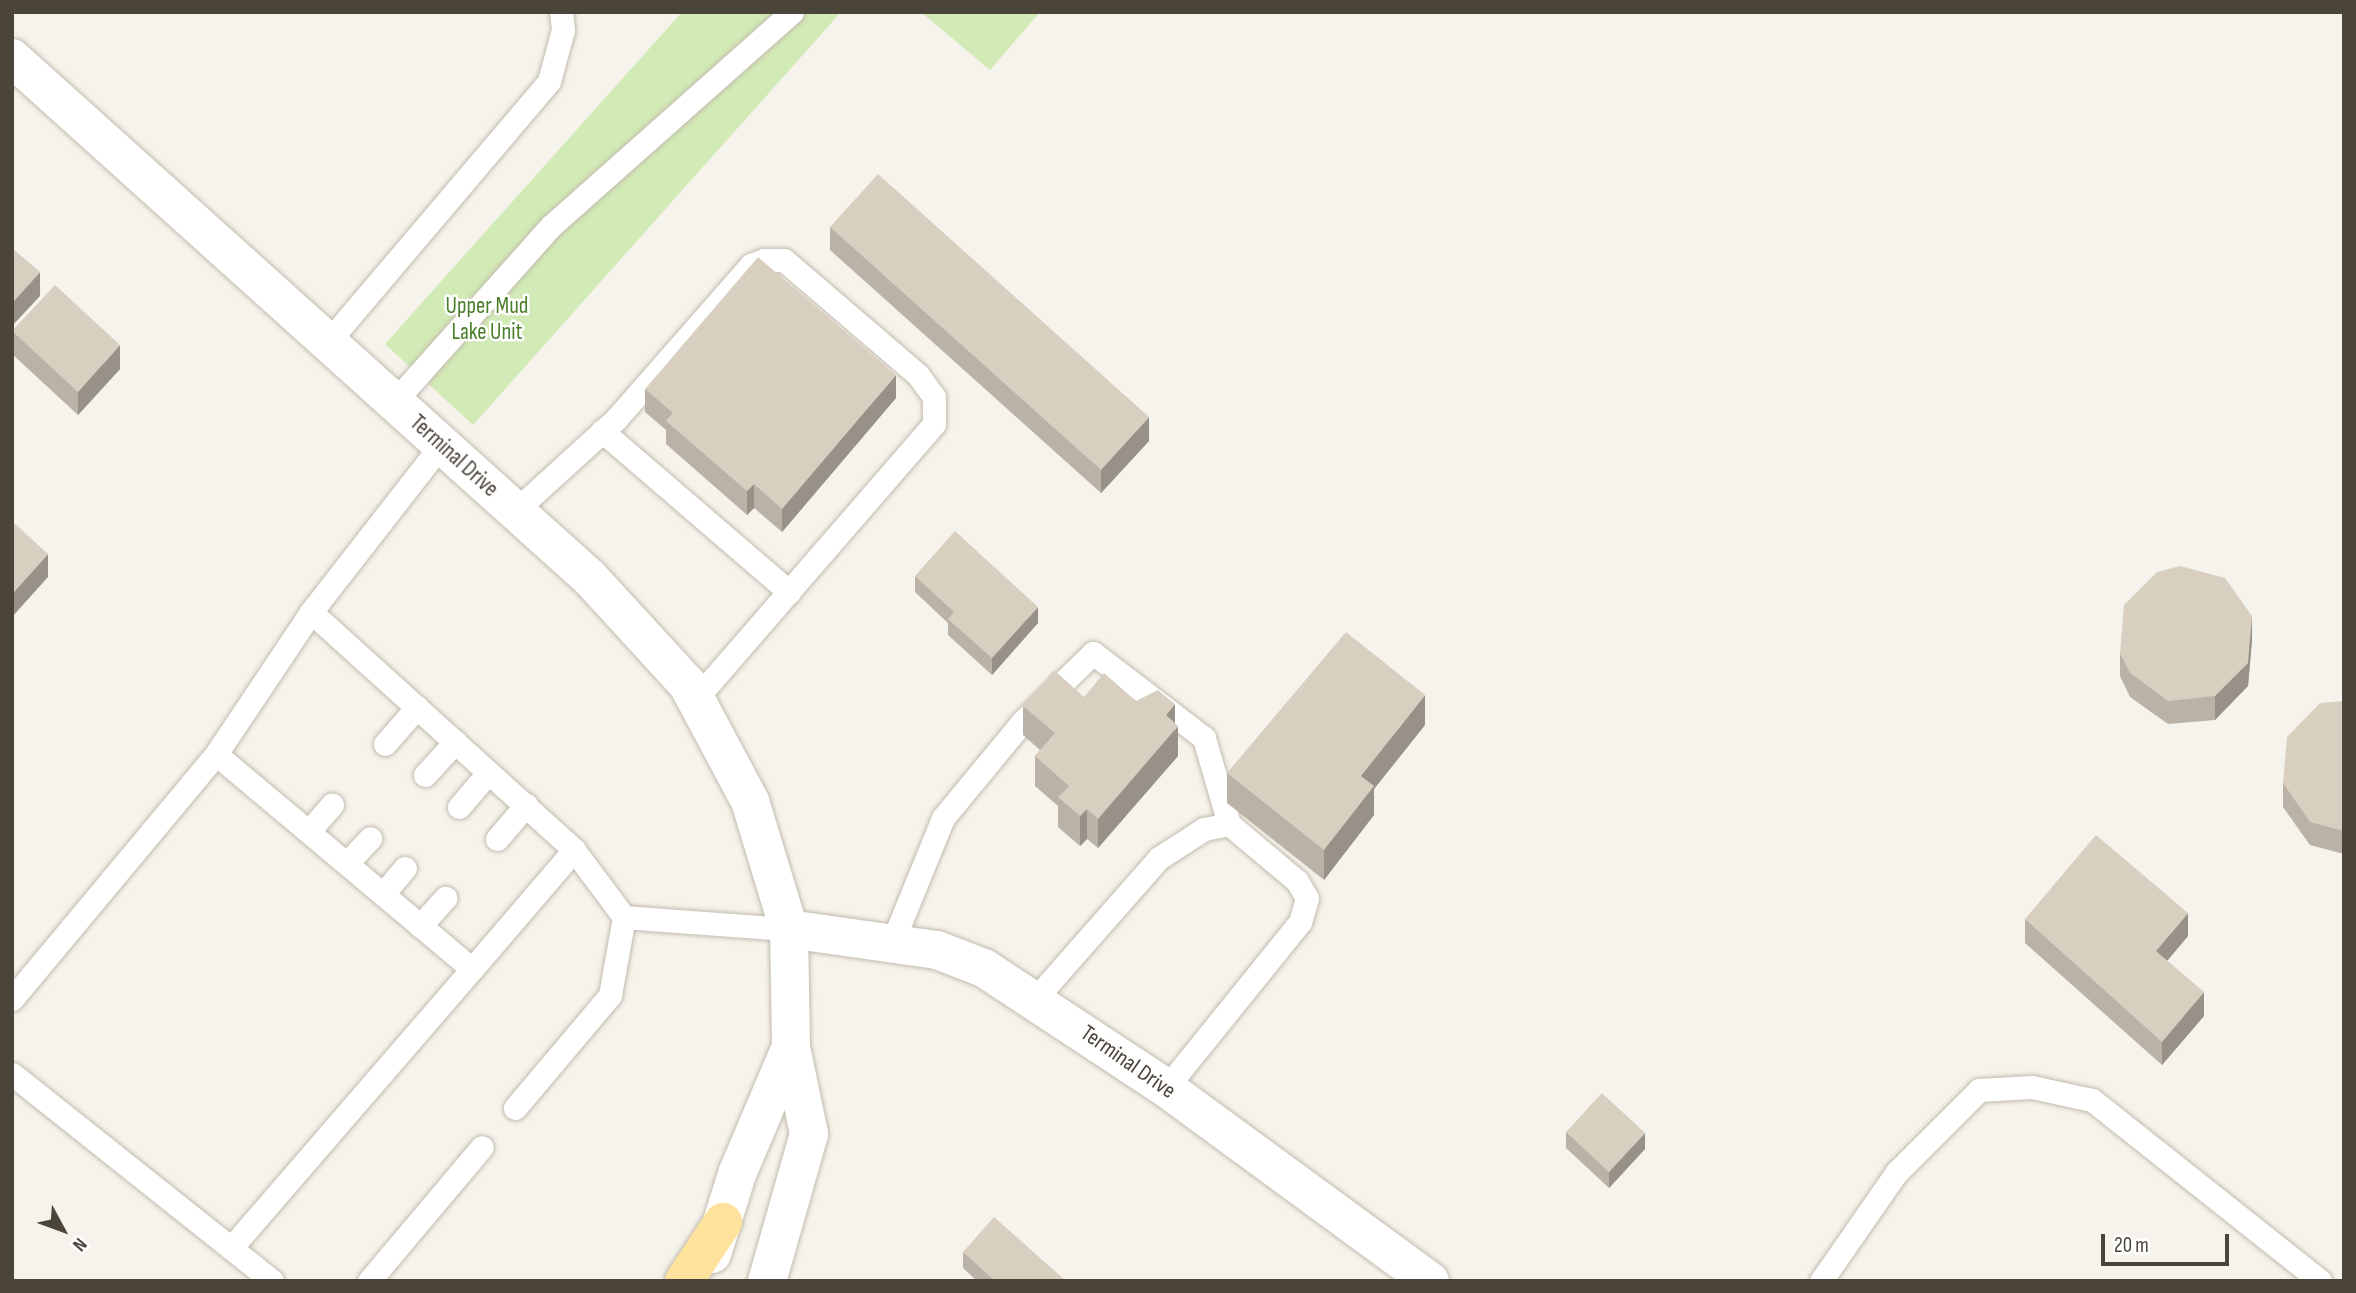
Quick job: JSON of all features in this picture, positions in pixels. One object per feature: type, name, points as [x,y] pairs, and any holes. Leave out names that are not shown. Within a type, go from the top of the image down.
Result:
[{"type":"main road","points":[[684,1281],[723,1222]]},
{"type":"street","name":"Terminal Drive","points":[[12,58],[598,587],[696,699],[750,801],[789,929],[791,1047],[809,1134],[767,1281]]},
{"type":"street","name":"Terminal Drive","points":[[789,929],[937,950],[1036,998],[1166,1088],[1430,1281]]},
{"type":"street","name":"Terminal Drive","points":[[704,1281],[723,1222],[791,1047]]},
{"type":"lane","points":[[328,342],[548,81],[563,30],[561,12]]},
{"type":"lane","points":[[394,402],[551,226],[792,12]]},
{"type":"lane","points":[[515,511],[602,431],[751,265],[764,260],[784,260],[908,366],[934,397],[934,424],[696,699]]},
{"type":"lane","points":[[602,431],[789,592]]},
{"type":"lane","points":[[12,999],[216,754],[311,612],[441,445]]},
{"type":"lane","points":[[311,612],[574,850],[624,917],[610,995],[515,1108]]},
{"type":"lane","points":[[892,943],[943,818],[1022,722],[1093,653],[1204,738],[1229,824],[1297,881],[1307,898],[1300,922],[1166,1088]]},
{"type":"lane","points":[[385,744],[417,707]]},
{"type":"lane","points":[[425,775],[455,742]]},
{"type":"lane","points":[[216,754],[471,969]]},
{"type":"lane","points":[[459,807],[488,773]]},
{"type":"lane","points":[[309,831],[332,805]]},
{"type":"lane","points":[[497,839],[526,805]]},
{"type":"lane","points":[[1036,998],[1159,858],[1204,829],[1229,824]]},
{"type":"lane","points":[[347,863],[370,838]]},
{"type":"lane","points":[[230,1248],[574,850]]},
{"type":"lane","points":[[383,894],[405,868]]},
{"type":"lane","points":[[420,926],[445,898]]},
{"type":"lane","points":[[624,917],[789,929]]},
{"type":"lane","points":[[12,1074],[272,1281]]},
{"type":"lane","points":[[1821,1281],[1896,1173],[1979,1090],[2032,1087],[2092,1100],[2320,1281]]},
{"type":"lane","points":[[369,1281],[482,1147]]},
{"type":"green space","name":"Upper Mud Lake Unit","points":[[682,12],[841,12],[473,425],[385,344]]},
{"type":"green space","points":[[921,12],[1040,12],[990,70]]},
{"type":"building","points":[[878,174],[1149,417],[1101,470],[830,227]]},
{"type":"building","points":[[12,248],[40,272],[12,303]]},
{"type":"building","points":[[758,257],[896,375],[782,509],[754,484],[747,491],[666,421],[673,413],[645,389]]},
{"type":"building","points":[[55,285],[120,345],[78,392],[12,331]]},
{"type":"building","points":[[12,521],[48,554],[12,594]]},
{"type":"building","points":[[955,531],[1038,607],[992,658],[948,619],[954,612],[915,576]]},
{"type":"building","points":[[2180,566],[2225,578],[2252,616],[2248,663],[2215,696],[2168,701],[2130,673],[2120,653],[2124,605],[2157,572]]},
{"type":"building","points":[[1346,632],[1425,695],[1361,776],[1374,786],[1324,850],[1227,773]]},
{"type":"building","points":[[1054,670],[1084,697],[1104,673],[1136,701],[1158,690],[1175,704],[1166,715],[1178,726],[1098,819],[1087,809],[1080,816],[1058,797],[1069,786],[1035,756],[1055,733],[1023,706]]},
{"type":"building","points":[[2344,701],[2344,831],[2310,822],[2283,783],[2287,737],[2320,703]]},
{"type":"building","points":[[2096,835],[2188,913],[2156,951],[2204,992],[2162,1042],[2025,919]]},
{"type":"building","points":[[1602,1093],[1645,1133],[1609,1172],[1566,1132]]},
{"type":"building","points":[[994,1217],[1066,1281],[995,1281],[963,1252]]}]
